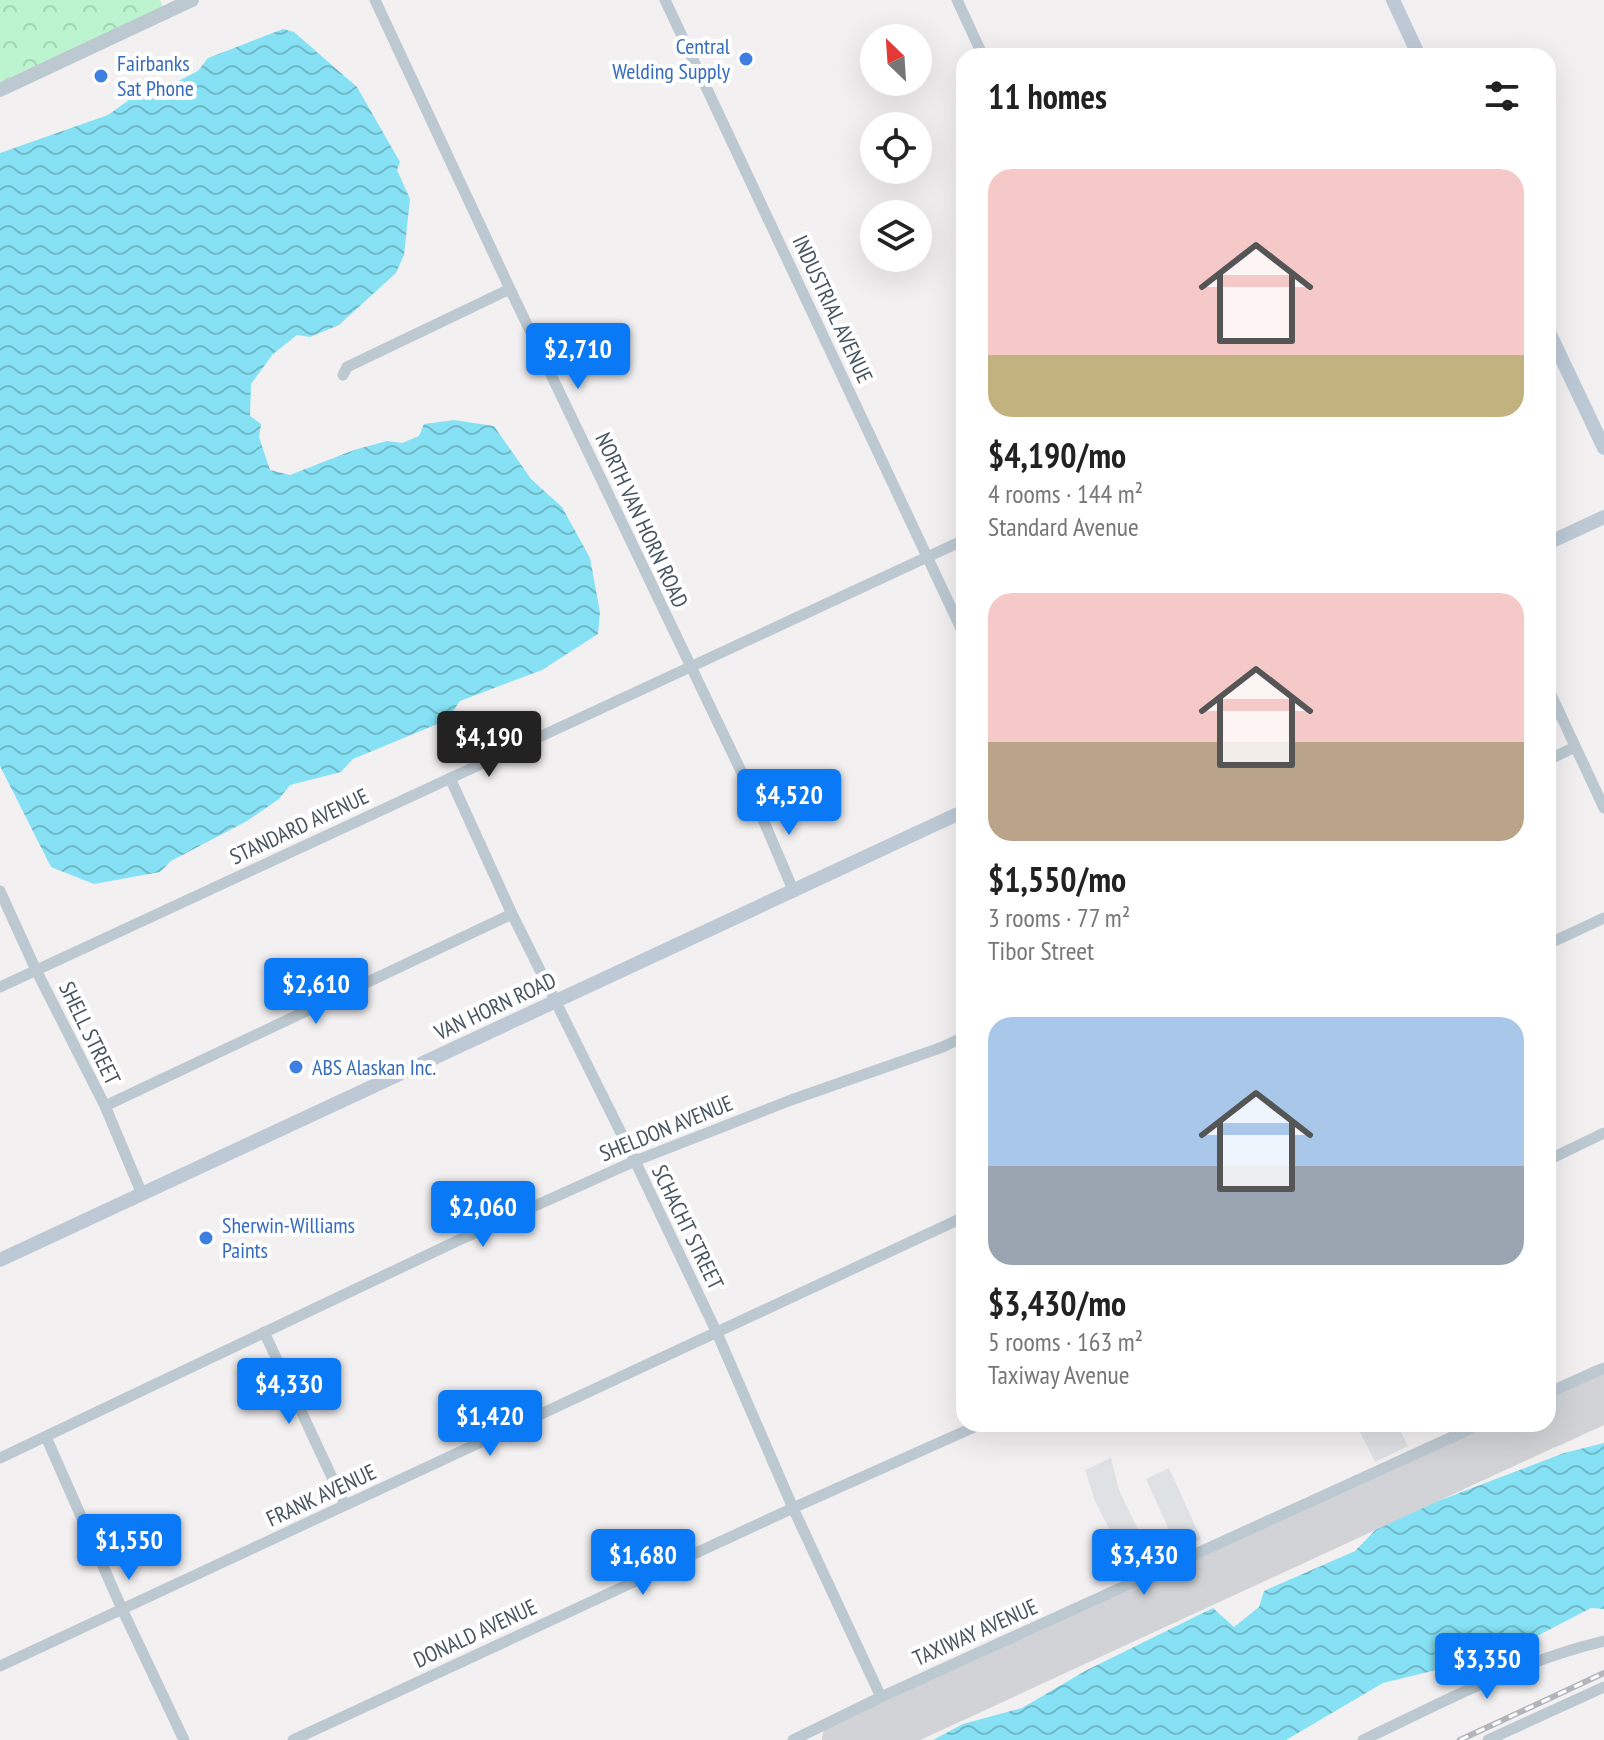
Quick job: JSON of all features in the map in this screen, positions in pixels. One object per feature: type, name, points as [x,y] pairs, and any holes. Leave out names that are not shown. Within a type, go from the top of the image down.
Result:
[{"type":"main road","points":[[1393,0],[1415,48]]},
{"type":"main road","points":[[1556,347],[1604,448]]},
{"type":"main road","points":[[1556,539],[1604,517]]},
{"type":"main road","name":"VAN HORN ROAD","points":[[0,1260],[956,815]]},
{"type":"street","points":[[0,90],[192,0]]},
{"type":"street","name":"NORTH VAN HORN ROAD","points":[[375,0],[689,667],[753,796],[794,892]]},
{"type":"street","name":"INDUSTRIAL AVENUE","points":[[665,0],[956,618]]},
{"type":"street","points":[[957,0],[979,48]]},
{"type":"street","points":[[343,375],[347,367],[510,289]]},
{"type":"street","name":"STANDARD AVENUE","points":[[0,987],[956,544]]},
{"type":"street","points":[[1556,705],[1604,808]]},
{"type":"street","points":[[1556,756],[1575,747]]},
{"type":"street","name":"SCHACHT STREET","points":[[450,778],[512,914],[717,1333],[793,1508],[881,1697]]},
{"type":"street","name":"SHELL STREET","points":[[0,891],[105,1106],[142,1194]]},
{"type":"street","points":[[105,1106],[512,914]]},
{"type":"street","points":[[1556,940],[1604,918]]},
{"type":"street","name":"SHELDON AVENUE","points":[[0,1458],[635,1161],[956,1041]]},
{"type":"street","points":[[1556,1156],[1604,1133]]},
{"type":"street","name":"FRANK AVENUE","points":[[0,1666],[956,1221]]},
{"type":"street","points":[[264,1332],[345,1505]]},
{"type":"street","points":[[1556,1389],[1604,1368]]},
{"type":"street","name":"DONALD AVENUE","points":[[293,1740],[963,1432]]},
{"type":"street","name":"TAXIWAY AVENUE","points":[[793,1740],[1463,1432]]},
{"type":"street","points":[[46,1437],[184,1740]]},
{"type":"street","points":[[1363,1740],[1527,1665],[1567,1649],[1604,1641]]},
{"type":"street","points":[[1488,1740],[1604,1687]]},
{"type":"shaded area","points":[[1360,1432],[1401,1432],[1408,1446],[1375,1462]]},
{"type":"shaded area","points":[[1111,1458],[1119,1490],[1155,1565],[1133,1576],[1095,1501],[1085,1470]]},
{"type":"shaded area","points":[[1169,1468],[1201,1539],[1178,1550],[1146,1479]]},
{"type":"green space","points":[[0,0],[160,0],[163,7],[0,82]]},
{"type":"water","points":[[283,29],[294,32],[357,87],[400,162],[397,170],[410,199],[404,255],[396,273],[339,325],[310,337],[297,335],[273,354],[251,384],[250,416],[261,424],[259,437],[270,470],[290,475],[354,450],[387,441],[402,443],[419,436],[424,424],[454,420],[494,426],[531,479],[562,507],[590,558],[600,612],[598,634],[542,670],[460,701],[447,720],[353,759],[341,772],[290,785],[279,799],[247,821],[171,861],[160,872],[94,884],[51,867],[0,766],[0,153],[108,115],[136,95],[155,93],[198,71],[208,58]]},
{"type":"water","points":[[1604,1443],[1604,1609],[1591,1608],[1502,1654],[1383,1683],[1286,1740],[933,1740],[963,1724],[1022,1708],[1085,1671],[1213,1608],[1234,1627],[1259,1607],[1264,1591],[1355,1551],[1383,1522],[1564,1453]]},
{"type":"runway","points":[[1556,1415],[1604,1393]]},
{"type":"runway","points":[[851,1740],[1519,1432]]},
{"type":"railway","points":[[1460,1740],[1604,1673]]},
{"type":"place","name":"Central Welding Supply","points":[[746,59]]},
{"type":"place","name":"Fairbanks Sat Phone","points":[[101,76]]},
{"type":"place","name":"ABS Alaskan Inc.","points":[[296,1067]]},
{"type":"place","name":"Sherwin-Williams Paints","points":[[206,1238]]}]
